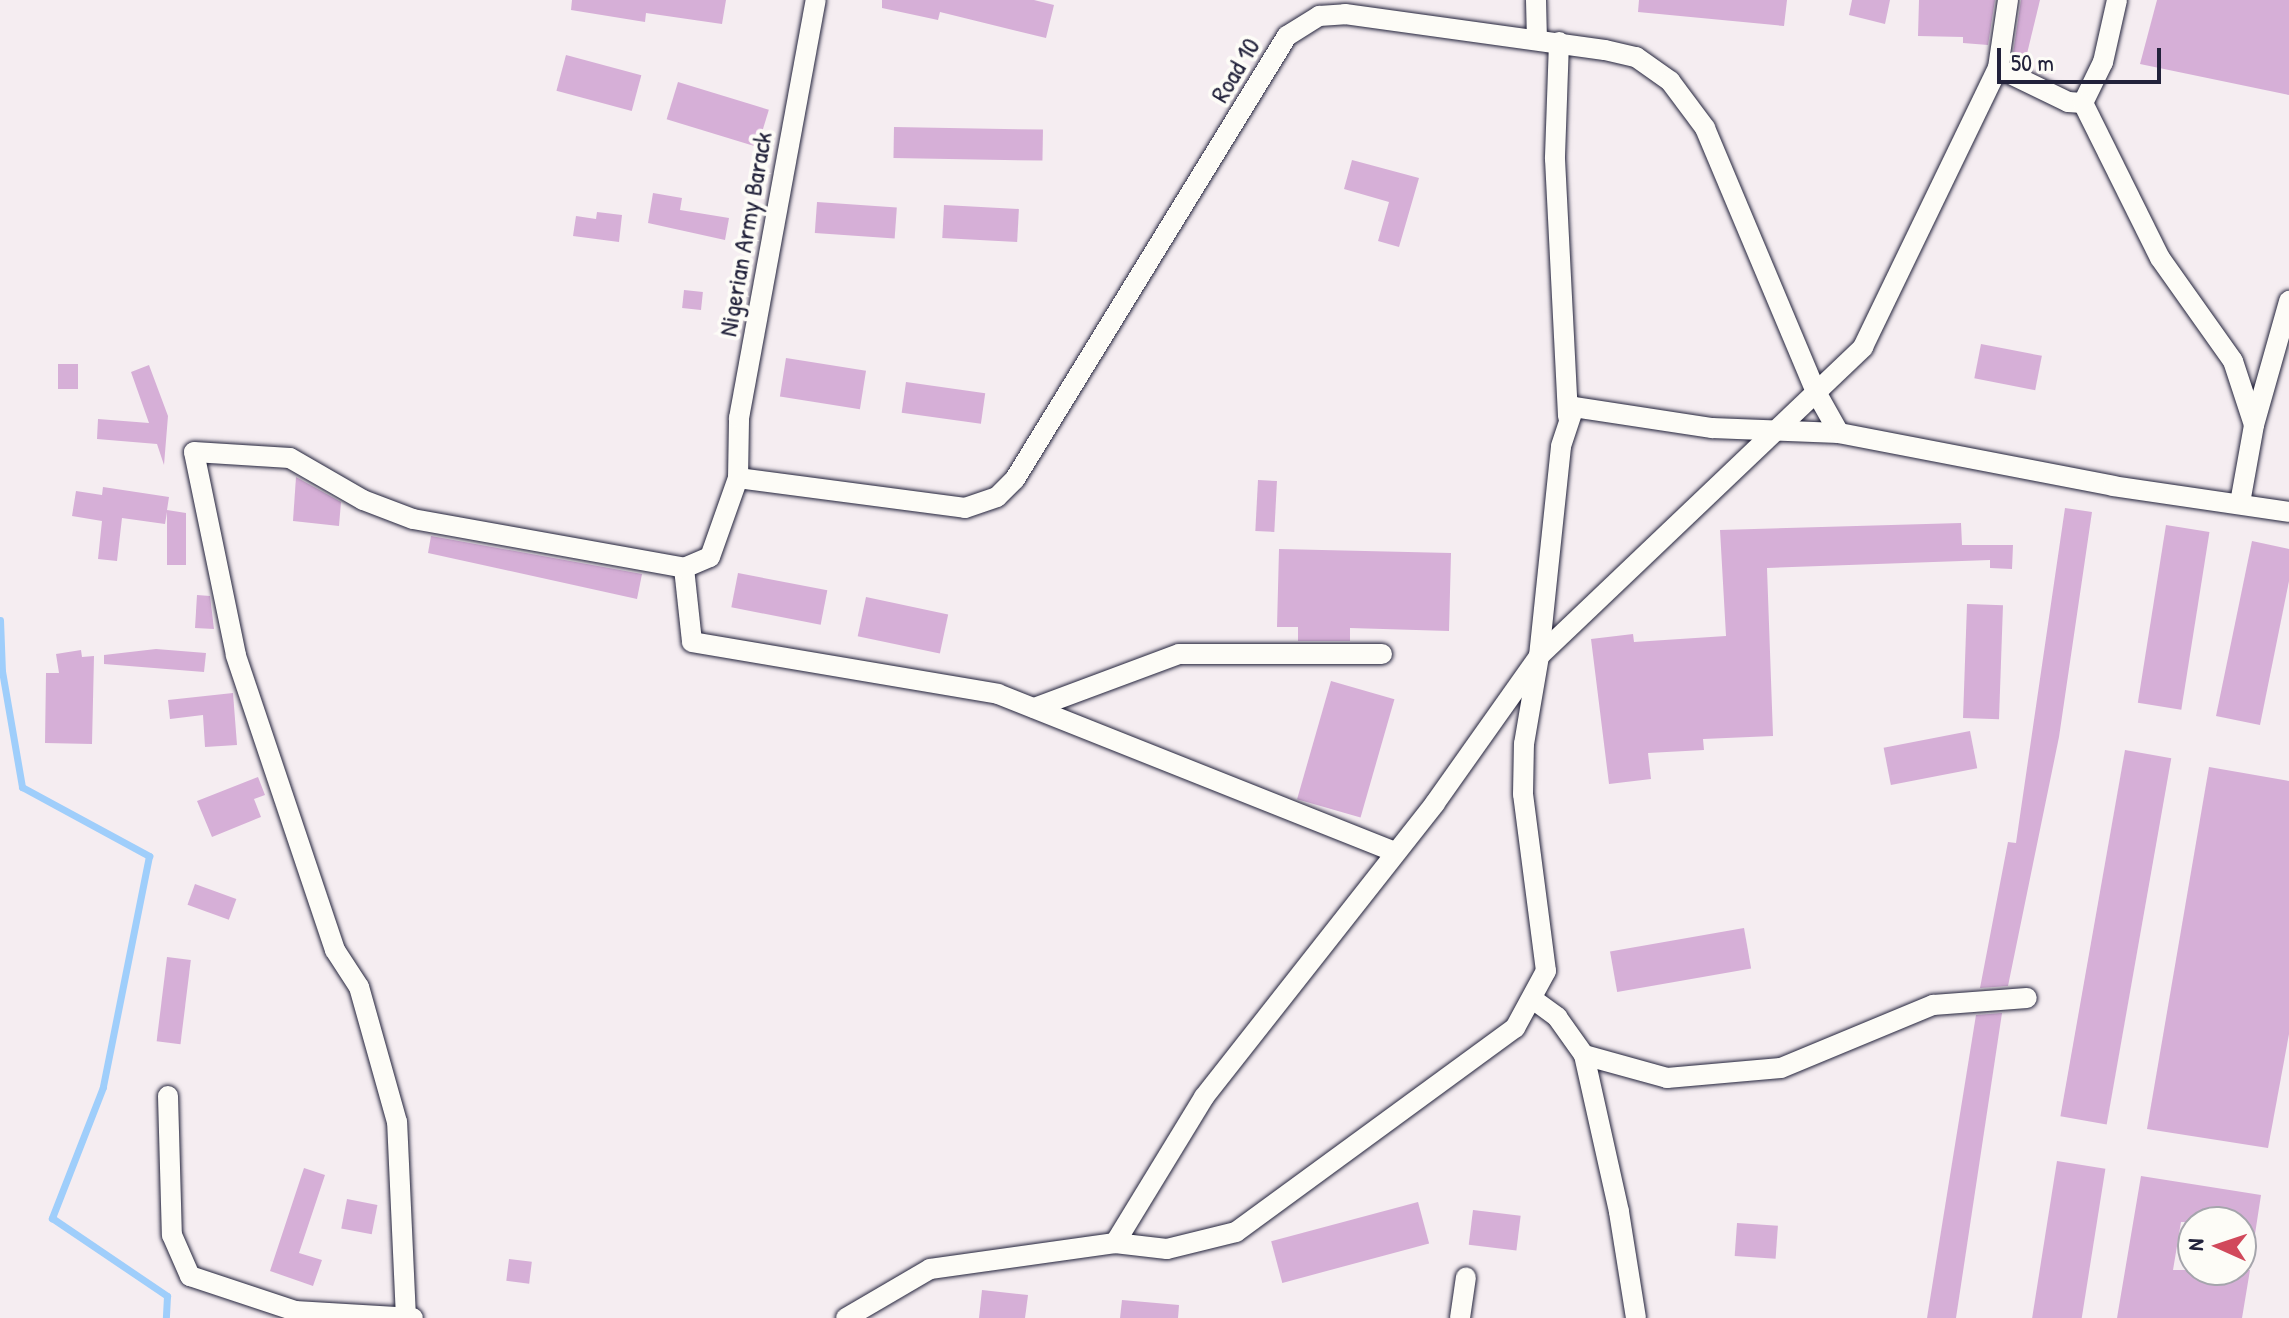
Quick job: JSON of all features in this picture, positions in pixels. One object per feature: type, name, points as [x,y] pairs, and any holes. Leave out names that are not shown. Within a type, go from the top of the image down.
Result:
[{"type":"street","name":"Nigerian Army Barack","points":[[684,568],[700,564],[717,549],[738,478],[739,418],[816,0]]},
{"type":"street","points":[[1536,0],[1537,40]]},
{"type":"street","points":[[1115,1243],[1204,1097],[1396,852],[1539,656],[1774,428],[1863,347],[1998,68],[2008,0]]},
{"type":"street","points":[[2083,103],[2103,62],[2117,0]]},
{"type":"street","name":"Road 10","points":[[738,478],[965,508],[997,497],[1015,479],[1287,36],[1319,16],[1345,14],[1559,42],[1636,57],[1670,81],[1690,104],[1727,174],[1816,392],[1839,433]]},
{"type":"street","points":[[846,1318],[930,1269],[1115,1243],[1167,1249],[1236,1232],[1492,1049],[1515,1028],[1534,1000],[1546,971],[1523,794],[1524,756],[1568,417],[1555,159],[1559,42]]},
{"type":"street","points":[[1998,68],[2068,102],[2083,103]]},
{"type":"street","points":[[2083,103],[2160,258],[2233,361],[2254,425]]},
{"type":"street","points":[[2240,503],[2254,425],[2288,313]]},
{"type":"street","points":[[1568,417],[1574,407],[1586,407],[1712,428],[1774,428],[1839,433],[2113,486],[2289,512]]},
{"type":"street","points":[[168,1096],[172,1235],[190,1276],[295,1311],[408,1317],[397,1122],[359,987],[335,950],[236,655],[194,452],[290,458],[363,500],[413,519],[684,568],[692,642],[998,694],[1396,852]]},
{"type":"street","points":[[1034,708],[1179,654],[1382,654]]},
{"type":"street","points":[[1584,1055],[1667,1078],[1781,1068],[1933,1005],[2027,998]]},
{"type":"street","points":[[1534,1000],[1557,1017],[1584,1055],[1619,1212],[1636,1318]]},
{"type":"street","points":[[1460,1318],[1466,1277]]},
{"type":"building","points":[[572,0],[726,0],[722,24],[646,13],[645,22],[571,10]]},
{"type":"building","points":[[882,0],[1034,0],[1054,5],[1046,38],[940,12],[938,20],[882,8]]},
{"type":"building","points":[[1639,0],[1787,0],[1784,26],[1638,12]]},
{"type":"building","points":[[1852,0],[1890,0],[1885,24],[1849,15]]},
{"type":"building","points":[[1919,0],[1995,0],[1988,45],[1963,43],[1963,37],[1918,36]]},
{"type":"building","points":[[2021,0],[2040,0],[2024,66],[2012,60]]},
{"type":"building","points":[[2157,0],[2289,0],[2289,95],[2140,64]]},
{"type":"building","points":[[566,55],[641,75],[632,111],[556,91]]},
{"type":"building","points":[[678,82],[769,110],[757,147],[667,119]]},
{"type":"building","points":[[894,127],[1043,130],[1042,161],[893,158]]},
{"type":"building","points":[[1352,160],[1419,178],[1399,247],[1378,241],[1389,202],[1344,189]]},
{"type":"building","points":[[653,193],[682,198],[680,210],[729,218],[725,240],[648,223]]},
{"type":"building","points":[[817,202],[897,208],[895,239],[815,233]]},
{"type":"building","points":[[944,205],[1019,209],[1017,242],[942,238]]},
{"type":"building","points":[[597,212],[622,215],[619,242],[573,236],[576,216],[596,219]]},
{"type":"building","points":[[684,290],[703,292],[701,310],[682,308]]},
{"type":"building","points":[[1981,344],[2042,356],[2035,390],[1974,378]]},
{"type":"building","points":[[786,358],[866,371],[860,409],[780,397]]},
{"type":"building","points":[[58,364],[78,364],[78,389],[58,389]]},
{"type":"building","points":[[149,365],[168,416],[164,465],[157,444],[97,439],[98,419],[149,423],[131,372]]},
{"type":"building","points":[[906,382],[985,393],[981,424],[902,413]]},
{"type":"building","points":[[296,477],[341,502],[339,526],[293,521]]},
{"type":"building","points":[[1258,480],[1277,481],[1274,532],[1255,531]]},
{"type":"building","points":[[103,487],[169,497],[167,510],[186,513],[186,565],[167,565],[167,512],[165,524],[122,518],[117,561],[98,559],[102,521],[72,516],[76,491],[102,495]]},
{"type":"building","points":[[2065,508],[2092,512],[2059,737],[2008,986],[1980,988],[2008,842],[2016,843]]},
{"type":"building","points":[[1961,523],[1962,545],[2013,545],[2012,569],[1990,568],[1990,560],[1767,568],[1773,736],[1703,739],[1704,750],[1648,753],[1651,779],[1609,784],[1591,639],[1633,634],[1634,642],[1726,636],[1720,530]]},
{"type":"building","points":[[2166,525],[2209,532],[2181,710],[2138,703]]},
{"type":"building","points":[[431,536],[642,574],[637,599],[428,553]]},
{"type":"building","points":[[2252,541],[2289,549],[2289,581],[2260,725],[2216,716]]},
{"type":"building","points":[[1279,549],[1451,553],[1449,631],[1350,628],[1350,641],[1298,641],[1298,627],[1277,627]]},
{"type":"building","points":[[738,573],[827,590],[821,625],[731,607]]},
{"type":"building","points":[[197,595],[210,596],[214,629],[195,628]]},
{"type":"building","points":[[866,597],[948,614],[940,654],[858,636]]},
{"type":"building","points":[[1967,604],[2003,605],[1999,719],[1963,718]]},
{"type":"building","points":[[156,649],[206,653],[204,672],[104,664],[104,655]]},
{"type":"building","points":[[81,650],[82,657],[94,656],[92,744],[45,743],[46,673],[59,673],[56,654]]},
{"type":"building","points":[[1331,681],[1394,699],[1361,817],[1297,799]]},
{"type":"building","points":[[233,693],[237,745],[205,747],[203,715],[170,719],[168,700]]},
{"type":"building","points":[[1970,731],[1977,768],[1891,785],[1884,748]]},
{"type":"building","points":[[2125,750],[2171,758],[2107,1125],[2060,1116]]},
{"type":"building","points":[[2209,767],[2289,781],[2289,1034],[2268,1148],[2147,1129]]},
{"type":"building","points":[[258,777],[265,795],[254,799],[261,817],[212,837],[197,801]]},
{"type":"building","points":[[195,884],[236,899],[229,920],[187,905]]},
{"type":"building","points":[[1744,928],[1751,968],[1617,992],[1610,952]]},
{"type":"building","points":[[167,957],[191,960],[180,1044],[157,1041]]},
{"type":"building","points":[[2002,1013],[1956,1318],[1927,1318],[1976,1015]]},
{"type":"building","points":[[2057,1161],[2105,1169],[2082,1318],[2032,1318]]},
{"type":"building","points":[[304,1168],[325,1175],[299,1253],[322,1260],[313,1286],[270,1271]]},
{"type":"building","points":[[2141,1176],[2261,1195],[2257,1221],[2257,1206],[2177,1206],[2177,1246],[2173,1270],[2177,1270],[2177,1286],[2247,1286],[2242,1318],[2117,1318]]},
{"type":"building","points":[[347,1199],[377,1205],[372,1234],[341,1228]]},
{"type":"building","points":[[1418,1202],[1429,1244],[1282,1283],[1271,1241]]},
{"type":"building","points":[[1473,1210],[1521,1216],[1516,1251],[1469,1245]]},
{"type":"building","points":[[1737,1223],[1778,1226],[1776,1259],[1735,1256]]},
{"type":"building","points":[[509,1259],[532,1262],[529,1284],[506,1281]]},
{"type":"building","points":[[982,1290],[1028,1295],[1025,1318],[979,1318]]},
{"type":"building","points":[[1122,1300],[1179,1305],[1178,1318],[1120,1318]]},
{"type":"waterway","points":[[0,620],[2,671],[22,787],[149,856],[103,1087],[52,1218],[167,1296],[166,1318]]}]
